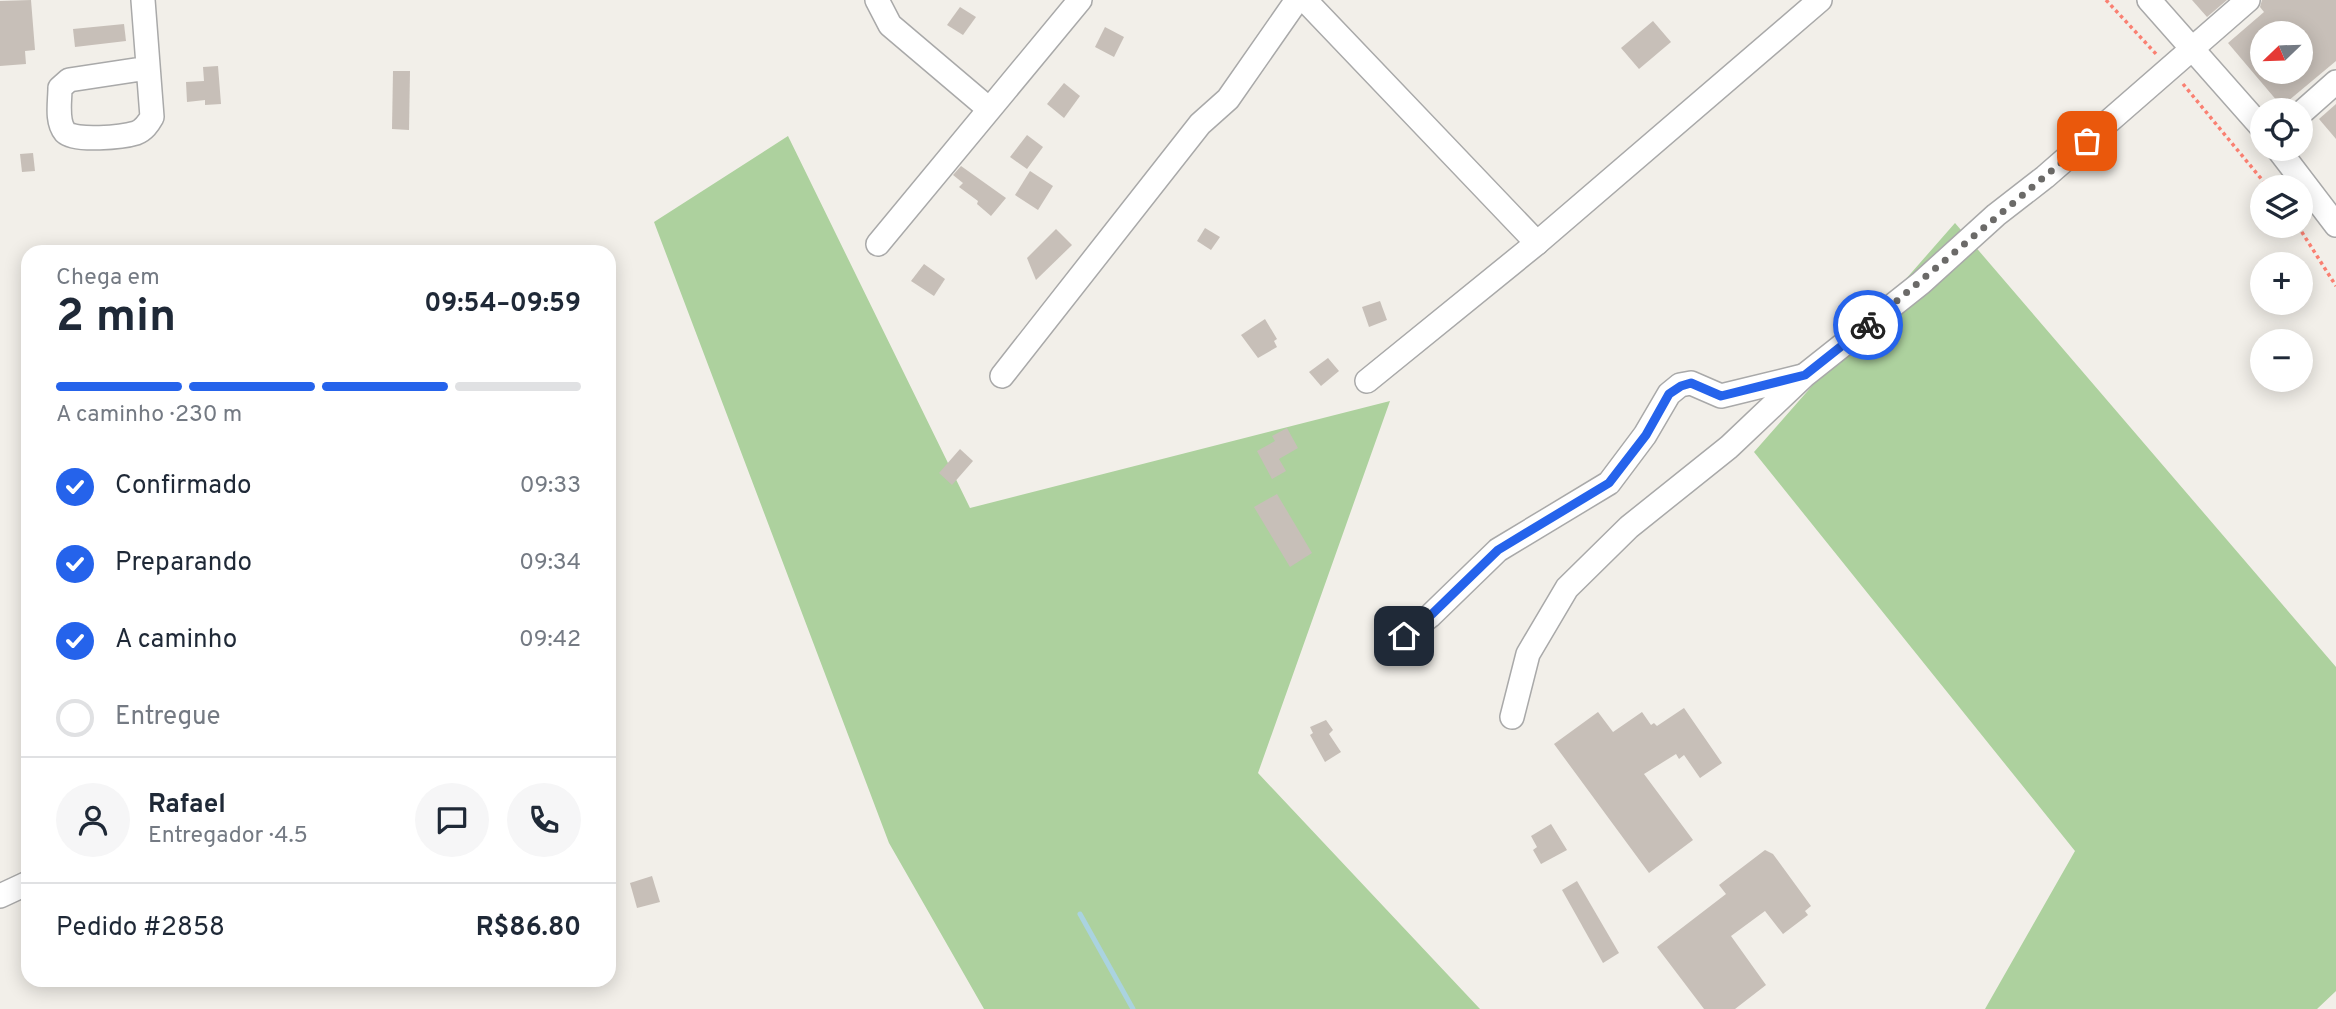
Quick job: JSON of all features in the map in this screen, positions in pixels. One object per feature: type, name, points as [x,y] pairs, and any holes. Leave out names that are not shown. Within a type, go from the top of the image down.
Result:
[{"type":"street","points":[[143,0],[148,68]]},
{"type":"street","points":[[878,244],[1080,0]]},
{"type":"street","points":[[1002,376],[1200,124],[1228,99],[1297,0]]},
{"type":"street","points":[[1305,0],[1537,243]]},
{"type":"street","points":[[1367,381],[1537,243],[1820,0]]},
{"type":"street","points":[[2149,0],[2250,114]]},
{"type":"street","points":[[1512,717],[1528,654],[1567,588],[1629,527],[1729,447],[1805,375],[1921,283],[1996,215],[2045,177],[2248,0]]},
{"type":"street","points":[[879,1],[883,15],[890,25],[989,109]]},
{"type":"street","points":[[2313,102],[2336,82]]},
{"type":"street","points":[[2287,161],[2336,225]]},
{"type":"street","points":[[1404,636],[1430,616],[1498,550],[1609,483],[1646,435],[1669,394],[1681,386],[1699,384],[1721,396],[1805,375]]},
{"type":"street","points":[[0,896],[21,886]]},
{"type":"path","points":[[2106,0],[2169,68],[2258,175]]},
{"type":"path","points":[[2306,238],[2336,286]]},
{"type":"green space","points":[[788,136],[970,508],[1390,401],[1258,773],[1480,1009],[984,1009],[889,843],[654,222]]},
{"type":"green space","points":[[1955,223],[2336,667],[2336,991],[2317,1009],[1985,1009],[2075,851],[1754,452]]},
{"type":"building","points":[[31,0],[35,50],[25,51],[26,64],[0,66],[0,1]]},
{"type":"building","points":[[2192,0],[2227,0],[2207,17]]},
{"type":"building","points":[[2262,0],[2336,0],[2336,61],[2314,79],[2314,21],[2254,21],[2264,12],[2260,7]]},
{"type":"building","points":[[960,7],[976,17],[963,35],[947,25]]},
{"type":"building","points":[[1653,21],[1671,42],[1639,69],[1621,48]]},
{"type":"building","points":[[124,24],[126,41],[75,47],[73,29]]},
{"type":"building","points":[[2250,24],[2250,69],[2228,43]]},
{"type":"building","points":[[1105,27],[1124,37],[1114,57],[1095,47]]},
{"type":"building","points":[[218,66],[221,104],[205,105],[205,100],[187,102],[186,82],[204,81],[203,67]]},
{"type":"building","points":[[393,71],[410,71],[409,130],[392,129]]},
{"type":"building","points":[[1064,83],[1080,96],[1064,118],[1047,104]]},
{"type":"building","points":[[2263,84],[2308,84],[2292,98],[2275,98]]},
{"type":"building","points":[[2336,104],[2336,139],[2319,119]]},
{"type":"building","points":[[1027,135],[1043,147],[1027,169],[1010,157]]},
{"type":"building","points":[[33,153],[35,171],[22,172],[20,154]]},
{"type":"building","points":[[961,166],[1006,198],[991,216],[977,204],[978,201],[959,187],[963,183],[953,175]]},
{"type":"building","points":[[1030,171],[1053,186],[1038,210],[1015,195]]},
{"type":"building","points":[[1205,228],[1220,237],[1211,250],[1197,241]]},
{"type":"building","points":[[1056,229],[1072,245],[1036,280],[1027,258]]},
{"type":"building","points":[[924,264],[945,279],[934,296],[911,281]]},
{"type":"building","points":[[1380,301],[1387,320],[1369,327],[1362,307]]},
{"type":"building","points":[[1265,319],[1277,339],[1274,341],[1277,347],[1258,358],[1241,335]]},
{"type":"building","points":[[1328,358],[1339,371],[1321,386],[1309,372]]},
{"type":"building","points":[[1287,428],[1298,448],[1279,459],[1286,471],[1272,479],[1257,451],[1275,441],[1272,436]]},
{"type":"building","points":[[960,449],[973,461],[952,485],[939,473]]},
{"type":"building","points":[[1277,494],[1312,553],[1290,567],[1254,507]]},
{"type":"building","points":[[1684,708],[1722,763],[1700,778],[1684,755],[1679,759],[1676,754],[1644,774],[1693,840],[1649,873],[1554,744],[1598,712],[1613,732],[1642,712],[1651,725],[1654,723],[1657,726]]},
{"type":"building","points":[[1326,720],[1333,730],[1329,734],[1341,752],[1325,762],[1310,735],[1313,733],[1310,727]]},
{"type":"building","points":[[1551,824],[1567,850],[1541,864],[1533,850],[1537,847],[1531,836]]},
{"type":"building","points":[[1765,850],[1773,854],[1811,906],[1805,911],[1808,915],[1783,934],[1765,911],[1731,936],[1766,985],[1735,1009],[1704,1009],[1657,947],[1726,894],[1719,885]]},
{"type":"building","points":[[652,876],[660,902],[637,908],[630,883]]},
{"type":"building","points":[[1577,881],[1619,953],[1603,963],[1562,890]]},
{"type":"waterway","points":[[1080,914],[1133,1009]]},
{"type":"way so far","points":[[1868,325],[2087,141]]},
{"type":"route","points":[[1404,636],[1430,616],[1498,550],[1521,534],[1590,497],[1609,483],[1646,435],[1669,394],[1691,383],[1699,384],[1721,396],[1805,375],[1868,325]]}]
